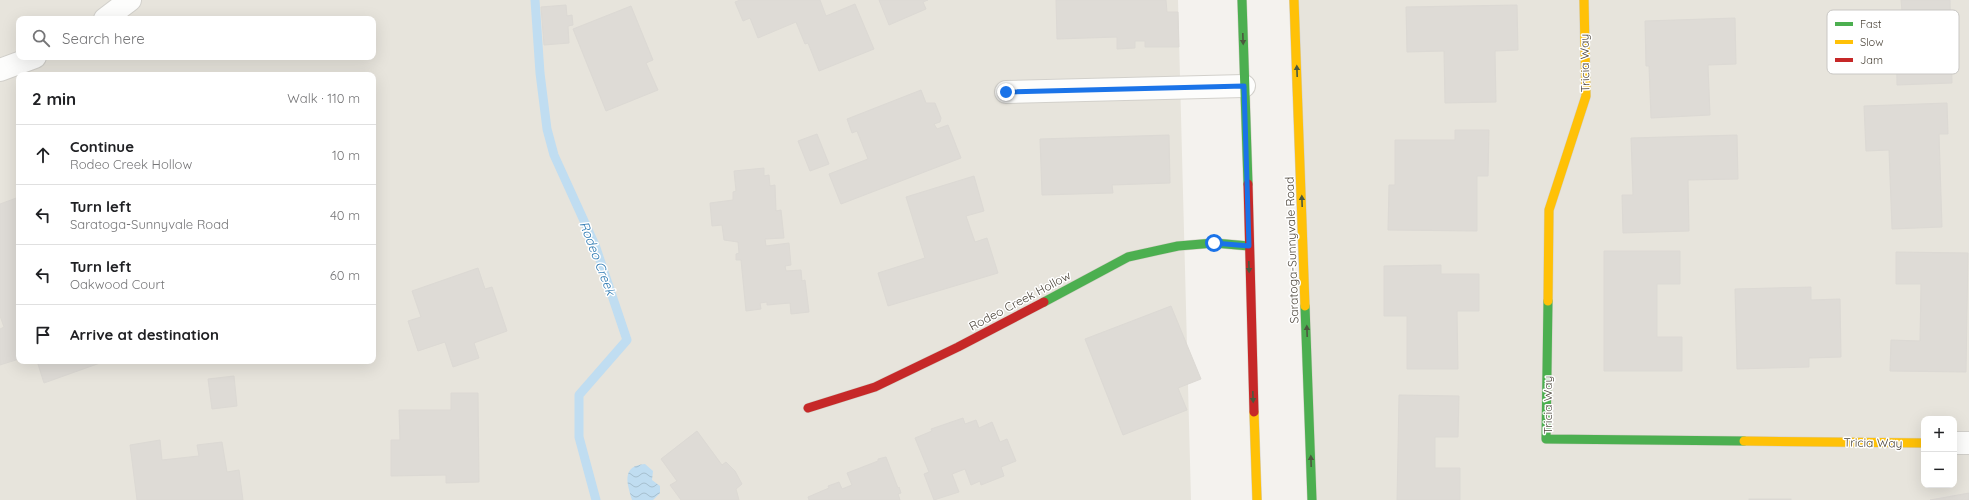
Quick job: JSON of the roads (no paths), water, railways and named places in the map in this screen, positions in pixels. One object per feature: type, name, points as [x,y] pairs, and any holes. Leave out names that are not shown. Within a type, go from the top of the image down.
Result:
[{"type":"street","points":[[109,16],[130,0]]},
{"type":"street","points":[[1242,0],[1257,500]]},
{"type":"street","name":"Saratoga-Sunnyvale Road","points":[[1294,0],[1312,500]]},
{"type":"street","name":"Tricia Way","points":[[1584,0],[1586,96],[1549,210],[1546,440],[1921,443]]},
{"type":"street","points":[[0,70],[27,60]]},
{"type":"street","points":[[1006,92],[1244,86]]},
{"type":"street","name":"Rodeo Creek Hollow","points":[[808,408],[875,387],[958,347],[1128,257],[1178,246],[1214,243],[1249,246]]},
{"type":"street","points":[[1957,443],[1969,444]]},
{"type":"water","points":[[645,464],[653,471],[652,480],[660,486],[660,493],[653,500],[632,500],[628,482],[629,472],[637,465]]},
{"type":"waterway","name":"Rodeo Creek","points":[[535,0],[540,73],[547,129],[554,155],[595,245],[627,340],[579,395],[579,437],[596,500]]}]
